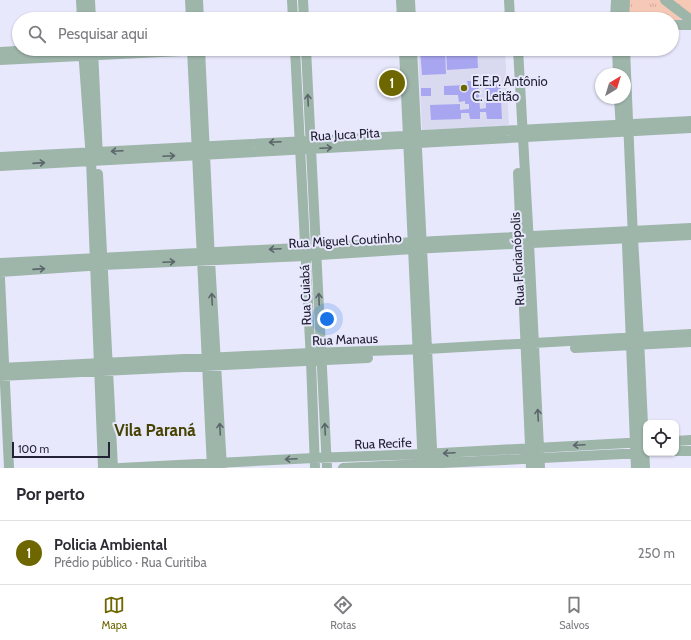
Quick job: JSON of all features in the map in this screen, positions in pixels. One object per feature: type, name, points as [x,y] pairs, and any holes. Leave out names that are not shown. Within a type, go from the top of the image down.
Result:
[{"type":"street","points":[[81,0],[82,12]]},
{"type":"street","points":[[90,0],[91,12]]},
{"type":"street","points":[[190,0],[191,12]]},
{"type":"street","points":[[198,0],[199,12]]},
{"type":"street","points":[[292,0],[293,12]]},
{"type":"street","points":[[303,0],[304,12]]},
{"type":"street","points":[[401,0],[402,12]]},
{"type":"street","points":[[410,0],[411,12]]},
{"type":"street","points":[[509,0],[510,12]]},
{"type":"street","points":[[515,0],[516,12]]},
{"type":"street","points":[[615,12],[616,0]]},
{"type":"street","points":[[624,12],[625,0]]},
{"type":"street","points":[[665,0],[691,20]]},
{"type":"street","points":[[679,25],[691,25]]},
{"type":"street","points":[[0,52],[12,51]]},
{"type":"street","points":[[0,60],[44,56]]},
{"type":"street","points":[[88,56],[104,367],[113,468]]},
{"type":"street","points":[[196,56],[217,466]]},
{"type":"street","name":"Rua Cuiabá","points":[[296,56],[317,251],[327,468]]},
{"type":"street","name":"Rua Cuiabá","points":[[306,56],[305,252],[314,463]]},
{"type":"street","points":[[405,56],[412,139],[428,462]]},
{"type":"street","points":[[412,56],[412,139]]},
{"type":"street","name":"Rua Florianópolis","points":[[512,56],[519,134],[536,463]]},
{"type":"street","name":"Rua Florianópolis","points":[[518,56],[519,134]]},
{"type":"street","points":[[617,56],[618,68]]},
{"type":"street","points":[[625,56],[625,128],[635,341],[643,453],[636,468]]},
{"type":"street","points":[[621,104],[625,128]]},
{"type":"street","name":"Rua Juca Pita","points":[[625,128],[691,120]]},
{"type":"street","name":"Rua Juca Pita","points":[[0,166],[94,156],[201,150],[625,128],[691,128]]},
{"type":"street","name":"Rua Juca Pita","points":[[0,156],[94,156]]},
{"type":"street","name":"Rua Miguel Coutinho","points":[[630,235],[691,228]]},
{"type":"street","name":"Rua Miguel Coutinho","points":[[0,272],[99,262],[206,256],[630,235],[691,235]]},
{"type":"street","name":"Rua Miguel Coutinho","points":[[0,262],[99,262]]},
{"type":"street","points":[[0,278],[3,424],[9,468]]},
{"type":"street","name":"Rua Manaus","points":[[2,372],[530,347],[635,341],[691,334]]},
{"type":"street","name":"Rua Manaus","points":[[635,341],[691,342]]},
{"type":"street","points":[[103,468],[104,367]]},
{"type":"street","points":[[679,441],[691,440]]},
{"type":"street","name":"Rua Recife","points":[[343,468],[428,462],[535,448],[642,442]]},
{"type":"street","points":[[604,444],[605,455]]},
{"type":"street","points":[[679,451],[691,450]]},
{"type":"street","name":"Rua Recife","points":[[120,468],[314,463],[327,458],[428,462],[536,463],[605,455],[643,453]]},
{"type":"street","points":[[643,456],[645,468]]},
{"type":"shaded area","name":"E.E.P. Antônio C. Leitão","points":[[418,56],[505,56],[509,126],[422,130]]},
{"type":"green space","points":[[628,0],[660,0],[673,12],[629,12]]},
{"type":"green space","points":[[669,0],[691,0],[691,17]]},
{"type":"building","points":[[421,56],[445,56],[446,74],[422,75]]},
{"type":"building","points":[[446,56],[477,56],[478,68],[447,70]]},
{"type":"building","points":[[485,80],[500,80],[502,119],[487,119],[486,112],[480,112],[480,119],[470,119],[469,113],[461,113],[461,119],[431,120],[430,105],[460,104],[460,110],[469,109],[469,104],[465,104],[465,101],[459,102],[458,95],[444,95],[444,86],[468,85],[467,81],[478,81],[480,109],[486,108]]},
{"type":"building","points":[[421,88],[431,88],[431,96],[421,96]]},
{"type":"place","name":"Policia Ambiental","points":[[392,83]]},
{"type":"place","name":"E.E.P. Antônio C. Leitão","points":[[464,88]]},
{"type":"district","name":"Vila Paraná","points":[[155,430]]}]
